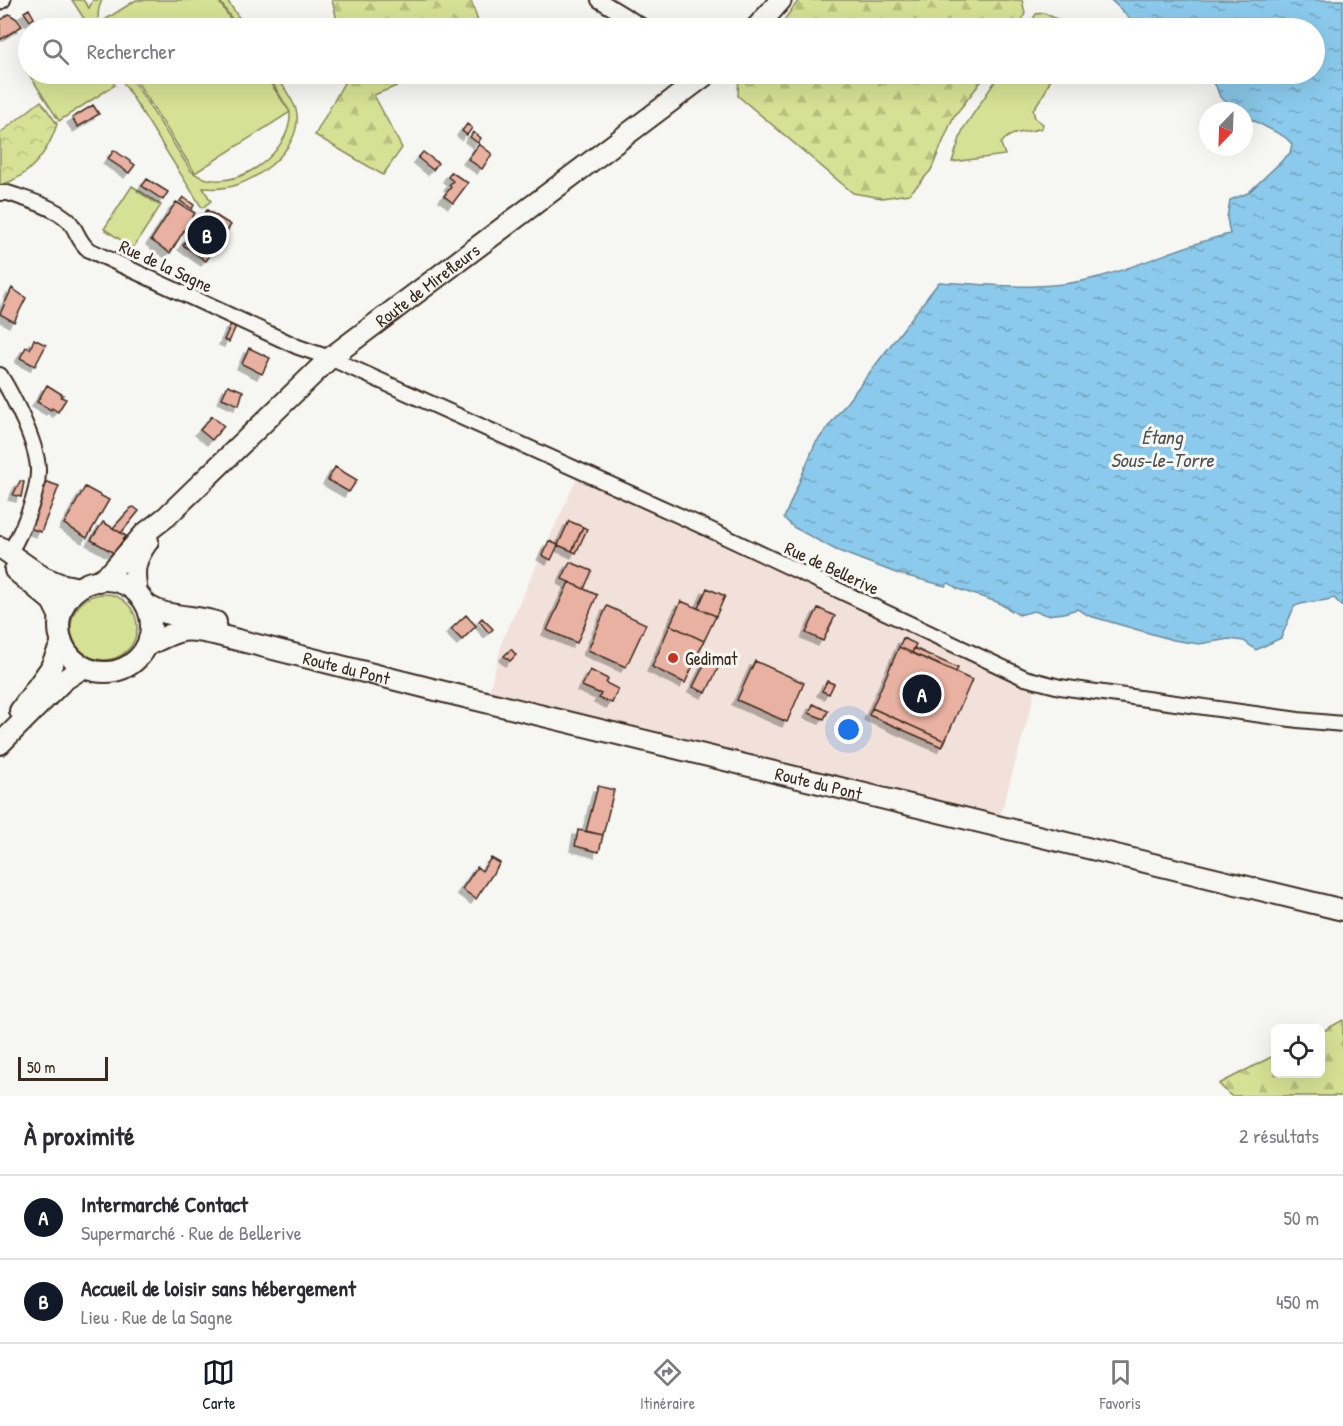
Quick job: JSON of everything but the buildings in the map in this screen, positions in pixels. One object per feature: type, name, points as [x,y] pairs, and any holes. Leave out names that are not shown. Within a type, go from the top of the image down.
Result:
[{"type":"main road","points":[[765,18],[781,0]]},
{"type":"main road","name":"Route de Mirefleurs","points":[[98,581],[111,572],[144,534],[166,517],[330,358],[687,84]]},
{"type":"main road","name":"Route de Mirefleurs","points":[[142,598],[134,572],[137,558],[166,517]]},
{"type":"main road","points":[[3,552],[43,576],[60,584],[79,588]]},
{"type":"main road","points":[[3,552],[51,601],[60,617]]},
{"type":"main road","points":[[112,580],[126,585],[142,598],[151,624],[148,645],[140,657],[128,667],[114,672],[99,672],[84,667],[67,652],[59,630],[60,617],[70,596],[79,588],[98,581],[112,580]]},
{"type":"main road","name":"Route du Pont","points":[[142,598],[156,611],[168,615],[190,615],[214,621],[293,655]]},
{"type":"main road","name":"Route du Pont","points":[[148,645],[175,632],[191,629],[1343,910]]},
{"type":"main road","points":[[0,736],[50,669],[62,642]]},
{"type":"main road","points":[[0,744],[64,680],[84,667]]},
{"type":"street","points":[[599,0],[629,18]]},
{"type":"street","name":"Rue de la Sagne","points":[[0,193],[8,193],[60,215],[74,227],[78,239],[89,250],[298,347],[330,358]]},
{"type":"street","name":"Rue de Bellerive","points":[[330,358],[700,525],[1025,678],[1071,688],[1287,719],[1343,724]]},
{"type":"street","points":[[0,375],[11,394],[29,437],[37,460],[38,472],[22,531],[3,552]]},
{"type":"shaded area","points":[[577,478],[856,604],[1032,687],[1034,696],[999,820],[489,691],[503,639]]},
{"type":"green space","points":[[72,0],[83,0],[89,8],[93,0],[102,0],[98,18],[84,18]]},
{"type":"green space","points":[[136,0],[218,0],[230,18],[108,18]]},
{"type":"green space","points":[[219,0],[227,0],[239,18],[231,18]]},
{"type":"green space","points":[[332,0],[471,0],[477,18],[336,18]]},
{"type":"green space","points":[[799,0],[1022,0],[1025,13],[1023,18],[786,18]]},
{"type":"green space","points":[[1044,13],[1055,18],[1034,18],[1036,14]]},
{"type":"green space","points":[[35,84],[114,84],[115,85],[59,121]]},
{"type":"green space","points":[[124,84],[135,84],[191,171],[206,179],[222,180],[239,176],[255,168],[281,143],[288,128],[290,112],[273,84],[282,84],[294,104],[297,114],[293,137],[287,148],[270,166],[249,179],[226,188],[203,188],[211,201],[202,208]]},
{"type":"green space","points":[[138,84],[271,84],[290,112],[195,173]]},
{"type":"green space","points":[[343,84],[402,84],[374,95],[402,148],[383,175],[315,135]]},
{"type":"green space","points":[[739,84],[979,84],[953,118],[931,170],[909,194],[882,198],[853,193],[738,96]]},
{"type":"green space","points":[[993,84],[1049,84],[1033,110],[1035,118],[1043,124],[1042,128],[1009,136],[1001,144],[1005,155],[952,162],[963,129]]},
{"type":"green space","points":[[41,101],[57,124],[49,144],[29,170],[0,185],[0,133]]},
{"type":"green space","points":[[132,186],[161,205],[133,248],[104,229]]},
{"type":"green space","points":[[104,594],[117,596],[127,604],[135,614],[137,627],[135,640],[127,650],[117,658],[104,660],[91,658],[81,650],[73,640],[71,627],[73,614],[81,604],[91,596]]},
{"type":"green space","points":[[1343,1020],[1343,1096],[1231,1096],[1219,1084],[1271,1057],[1271,1078],[1325,1078],[1325,1030]]},
{"type":"water","name":"Étang Sous-le-Torre","points":[[1111,0],[1343,0],[1343,607],[1334,598],[1298,605],[1294,607],[1281,638],[1256,650],[1244,641],[1229,639],[1199,644],[1173,640],[1090,616],[1077,609],[1047,615],[1034,611],[1019,615],[997,602],[958,589],[949,583],[945,586],[896,573],[836,550],[793,527],[784,518],[815,444],[939,282],[1039,286],[1079,282],[1230,234],[1227,218],[1230,200],[1248,193],[1290,153],[1292,144],[1285,137],[1253,120],[1253,102],[1227,102],[1220,97],[1214,84],[1325,84],[1325,18],[1130,18]]},
{"type":"place","name":"Accueil de loisir sans hébergement","points":[[207,235]]},
{"type":"place","name":"Gedimat","points":[[673,658]]},
{"type":"place","name":"Intermarché Contact","points":[[922,694]]}]
